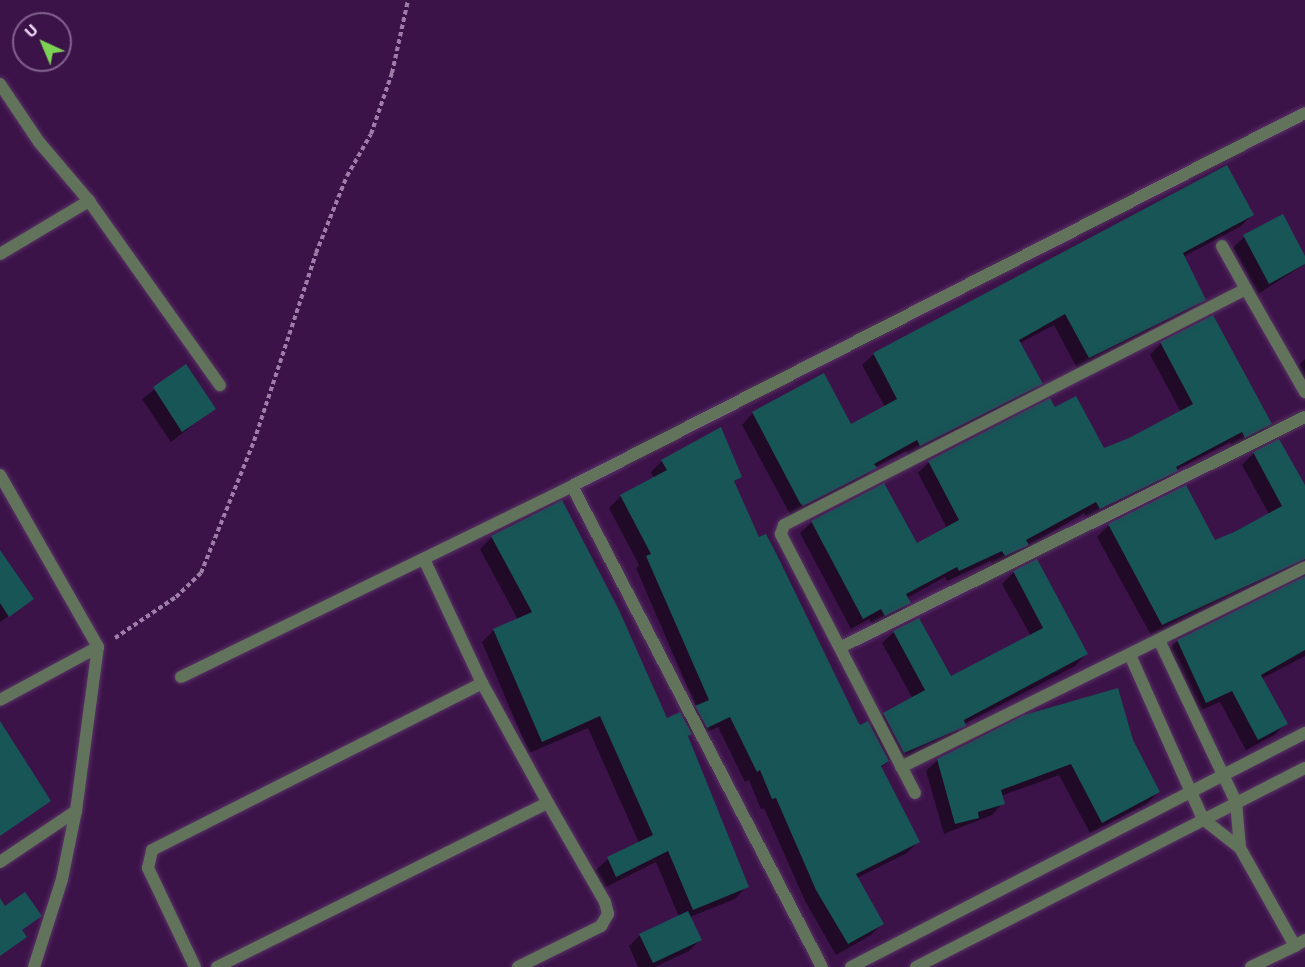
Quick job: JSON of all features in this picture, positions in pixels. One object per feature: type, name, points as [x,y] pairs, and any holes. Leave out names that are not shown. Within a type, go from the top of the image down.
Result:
[{"type":"street","points":[[0,84],[39,142],[89,201],[220,385]]},
{"type":"street","points":[[181,676],[572,486],[1305,113]]},
{"type":"street","points":[[2,247],[89,201]]},
{"type":"street","points":[[1222,246],[1305,392]]},
{"type":"street","points":[[915,793],[781,534],[784,525],[1246,289]]},
{"type":"street","points":[[841,647],[1305,417]]},
{"type":"street","points":[[0,475],[98,647],[76,811],[62,879],[34,967]]},
{"type":"street","points":[[572,486],[822,967]]},
{"type":"street","points":[[424,559],[482,683],[608,914],[601,926],[518,967]]},
{"type":"street","points":[[901,767],[1305,567]]},
{"type":"street","points":[[1159,640],[1236,802],[1240,848]]},
{"type":"street","points":[[0,700],[98,647]]},
{"type":"street","points":[[1130,655],[1203,819],[1240,848],[1300,943],[1251,967]]},
{"type":"street","points":[[195,967],[148,868],[152,850],[482,683]]},
{"type":"street","points":[[850,967],[1191,789],[1305,733]]},
{"type":"street","points":[[916,967],[1305,768]]},
{"type":"street","points":[[217,967],[548,803]]},
{"type":"street","points":[[0,862],[76,811]]},
{"type":"path","points":[[98,647],[136,627],[201,573],[254,441],[316,253],[347,176],[371,134],[392,73],[408,0]]},
{"type":"building","points":[[1227,165],[1254,215],[1183,253],[1206,300],[1089,358],[1065,314],[1019,340],[1043,384],[920,446],[917,440],[874,464],[877,468],[803,506],[800,503],[752,412],[824,373],[851,424],[897,399],[873,353]]},
{"type":"building","points":[[1283,214],[1305,256],[1305,264],[1269,284],[1243,235]]},
{"type":"building","points":[[1213,315],[1272,424],[1245,438],[1242,432],[1176,467],[1178,471],[1100,509],[1096,502],[1026,540],[1029,545],[1005,556],[1002,551],[959,571],[957,567],[906,594],[911,603],[885,616],[881,609],[863,619],[811,521],[884,483],[917,543],[959,520],[928,461],[1050,398],[1055,407],[1076,396],[1104,448],[1129,438],[1193,404],[1160,342]]},
{"type":"building","points":[[186,364],[216,409],[182,432],[153,387]]},
{"type":"building","points":[[721,427],[742,477],[734,481],[759,537],[766,534],[858,722],[860,725],[868,721],[889,761],[881,766],[920,842],[856,874],[884,924],[848,944],[816,890],[776,798],[772,799],[760,770],[757,772],[730,717],[707,728],[695,706],[709,700],[646,556],[651,554],[620,495],[667,470],[661,460]]},
{"type":"building","points":[[1279,439],[1305,485],[1305,559],[1162,625],[1108,524],[1186,485],[1215,540],[1234,532],[1282,506],[1253,452]]},
{"type":"building","points":[[562,500],[619,610],[667,718],[680,712],[692,734],[688,736],[749,887],[693,910],[668,851],[616,877],[607,857],[653,835],[600,716],[542,742],[493,629],[532,612],[491,536]]},
{"type":"building","points":[[0,550],[34,599],[9,617],[0,603]]},
{"type":"building","points":[[1037,559],[1088,654],[964,720],[966,726],[904,753],[883,713],[925,690],[893,631],[919,618],[951,676],[1043,628],[1013,571]]},
{"type":"building","points":[[1305,576],[1305,650],[1261,675],[1288,724],[1258,740],[1232,691],[1206,703],[1177,640]]},
{"type":"building","points":[[1118,688],[1133,740],[1160,792],[1102,823],[1071,764],[1001,790],[1005,804],[978,812],[979,818],[955,824],[937,759],[1024,715]]},
{"type":"building","points":[[0,721],[51,801],[0,836]]},
{"type":"building","points":[[25,892],[42,916],[22,930],[27,937],[0,956],[0,898],[5,906]]},
{"type":"building","points":[[688,911],[702,940],[653,963],[639,934]]}]
